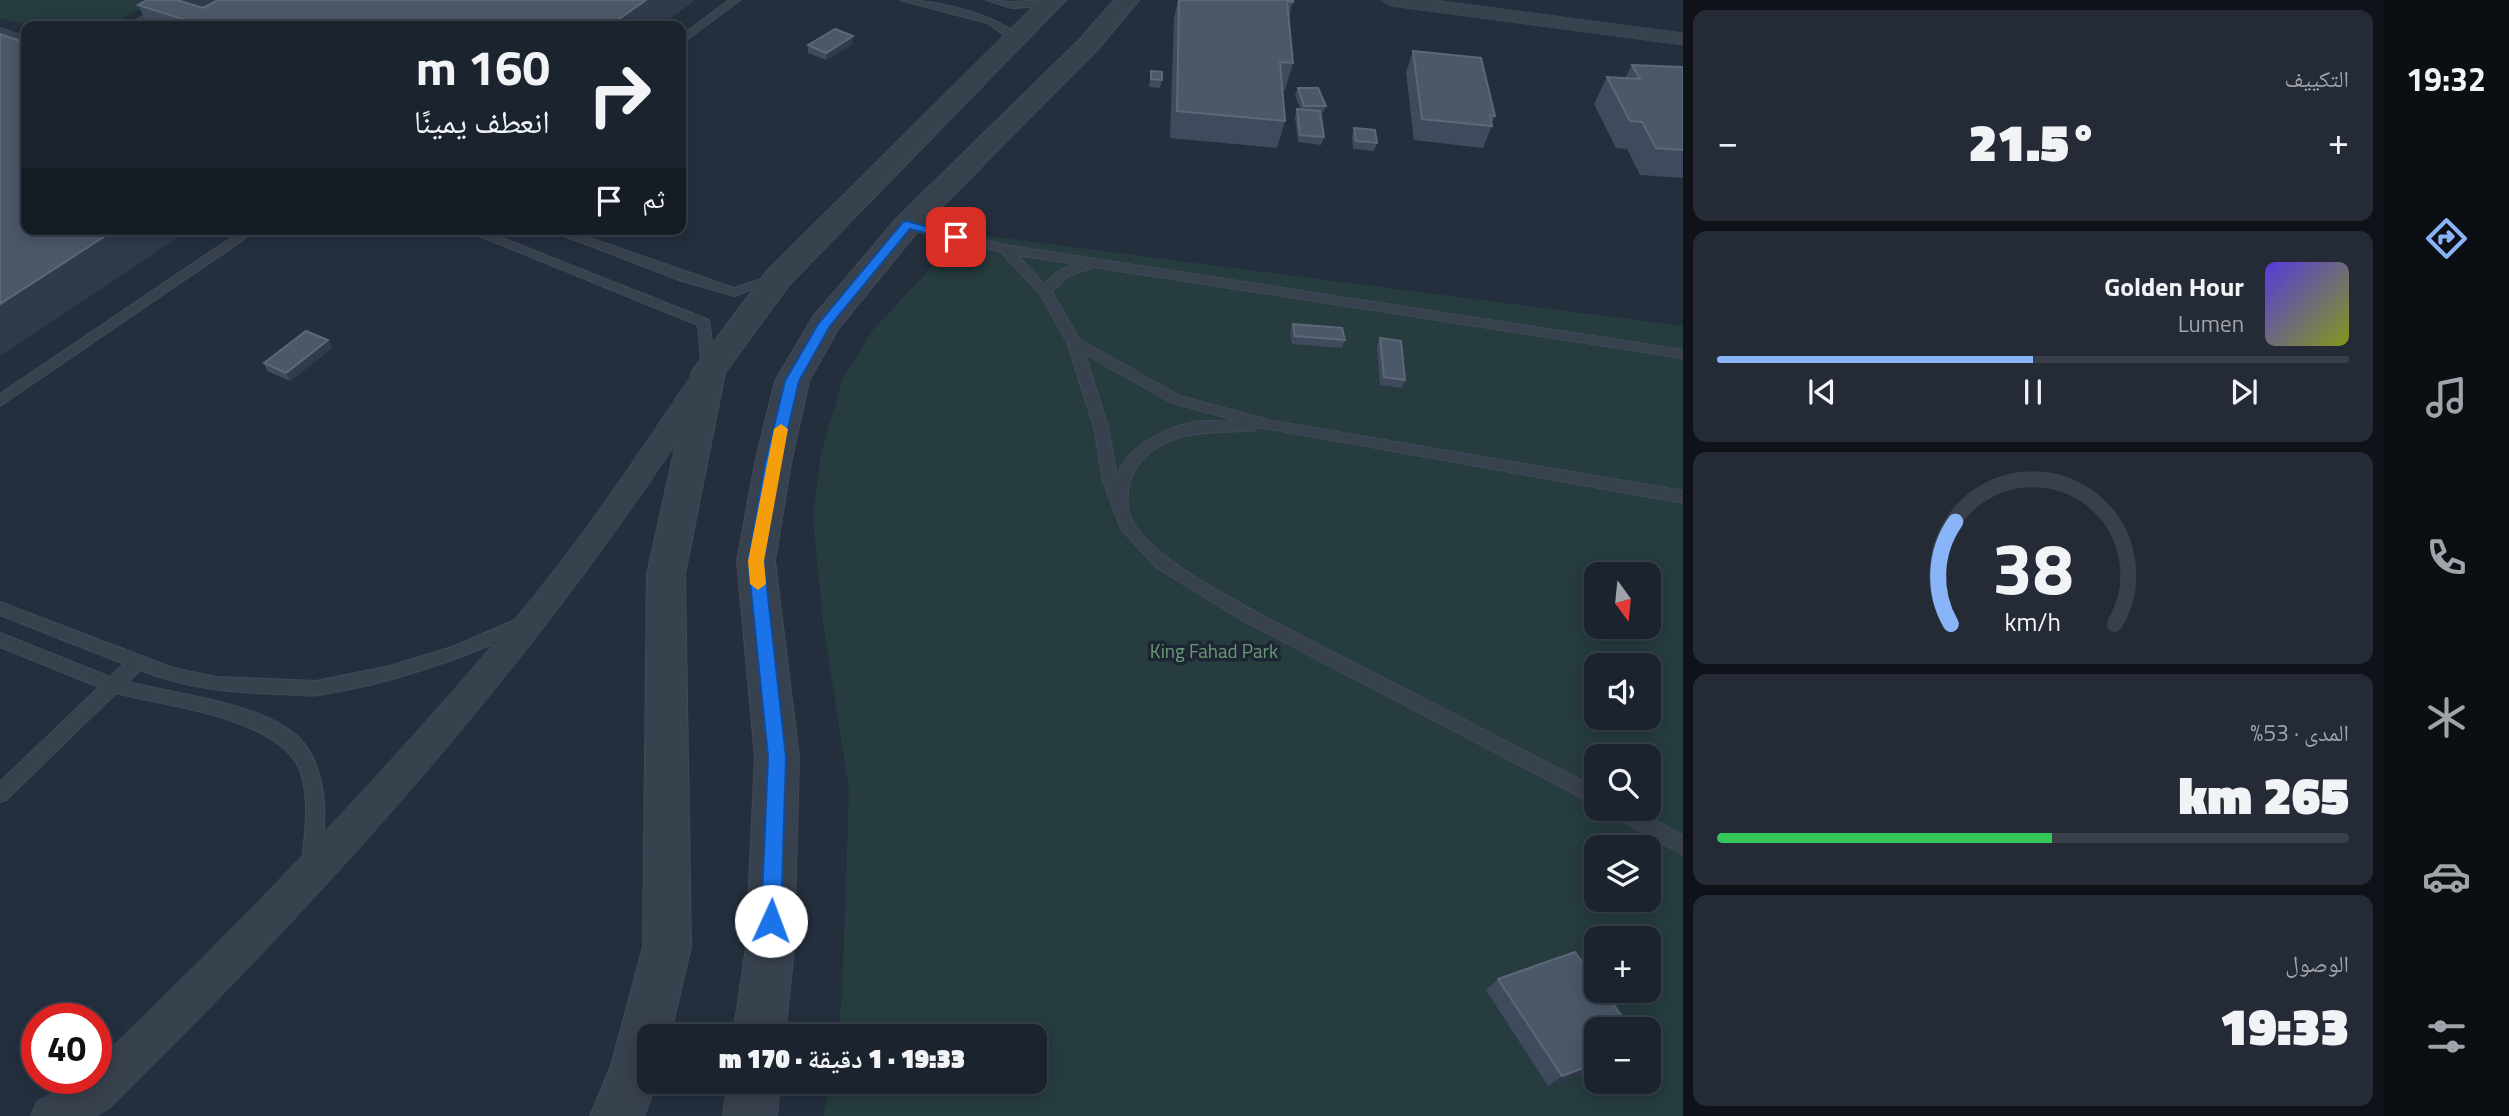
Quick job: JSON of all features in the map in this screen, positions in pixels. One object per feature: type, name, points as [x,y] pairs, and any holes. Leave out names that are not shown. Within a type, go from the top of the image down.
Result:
[{"type":"street","points":[[760,1024],[770,948],[777,757],[756,561],[773,463],[792,381],[824,324],[907,225],[1090,43],[1127,0]]},
{"type":"street","points":[[1391,0],[1683,40]]},
{"type":"street","points":[[52,1116],[94,1094],[312,874],[533,619],[621,502],[709,371],[778,278],[1052,2]]},
{"type":"street","points":[[648,1024],[667,947],[666,574],[709,371]]},
{"type":"street","points":[[609,1116],[637,1066]]},
{"type":"street","points":[[617,1116],[637,1066]]},
{"type":"street","points":[[750,1116],[753,1094]]},
{"type":"lane","points":[[140,21],[180,0]]},
{"type":"lane","points":[[686,37],[735,0]]},
{"type":"lane","points":[[905,0],[990,21],[1016,38]]},
{"type":"lane","points":[[991,0],[1012,5],[1052,2]]},
{"type":"lane","points":[[0,31],[21,38]]},
{"type":"lane","points":[[907,225],[1004,249],[1683,354]]},
{"type":"lane","points":[[0,401],[244,235]]},
{"type":"lane","points":[[483,235],[704,323],[709,371]]},
{"type":"lane","points":[[569,235],[734,292],[778,278]]},
{"type":"lane","points":[[1004,249],[1045,292],[1074,342],[1101,427],[1110,481],[1129,529],[1163,565],[1248,615],[1584,791]]},
{"type":"lane","points":[[1045,292],[1053,279],[1078,265],[1098,262]]},
{"type":"lane","points":[[1074,342],[1175,399],[1273,426],[1683,497]]},
{"type":"lane","points":[[1118,501],[1125,473],[1137,457],[1163,438],[1195,426],[1273,426]]},
{"type":"lane","points":[[3,613],[172,675],[216,684],[316,688],[390,673],[456,653],[533,619]]},
{"type":"lane","points":[[0,640],[113,685],[215,709],[269,727],[294,742],[311,770],[315,794],[312,874]]},
{"type":"lane","points":[[0,794],[138,662]]},
{"type":"lane","points":[[1639,821],[1683,846]]},
{"type":"green space","points":[[0,0],[158,0],[117,21],[21,21],[21,23],[0,18]]},
{"type":"green space","name":"King Fahad Park","points":[[963,233],[1683,326],[1683,1116],[824,1116],[828,1094],[1047,1094],[1047,1024],[839,1024],[842,999],[849,790],[823,622],[813,518],[821,453],[843,378],[873,330]]},
{"type":"building","points":[[147,0],[177,0],[203,8],[218,0],[646,0],[616,21],[189,21],[138,5]]},
{"type":"building","points":[[1179,0],[1293,0],[1287,1],[1293,63],[1280,62],[1285,121],[1177,111]]},
{"type":"building","points":[[835,29],[853,36],[826,53],[808,45]]},
{"type":"building","points":[[0,34],[21,41],[21,235],[107,235],[0,304]]},
{"type":"building","points":[[1413,51],[1481,58],[1495,116],[1490,115],[1492,126],[1422,119]]},
{"type":"building","points":[[1632,65],[1683,67],[1683,150],[1656,148],[1642,122],[1630,121],[1607,77],[1640,79]]},
{"type":"building","points":[[1151,71],[1162,72],[1162,80],[1151,79]]},
{"type":"building","points":[[1298,88],[1318,88],[1326,106],[1304,106]]},
{"type":"building","points":[[1297,109],[1320,111],[1324,137],[1300,135]]},
{"type":"building","points":[[1354,128],[1375,130],[1377,143],[1356,141]]},
{"type":"building","points":[[1293,324],[1342,328],[1345,340],[1295,336]]},
{"type":"building","points":[[306,331],[328,340],[286,373],[264,363]]},
{"type":"building","points":[[1380,338],[1401,341],[1405,380],[1384,377]]},
{"type":"building","points":[[1575,952],[1584,964],[1584,1003],[1612,1003],[1622,1017],[1584,1017],[1584,1068],[1562,1076],[1498,979]]},
{"type":"slow traffic","points":[[758,584],[756,561],[781,429]]},
{"type":"route","points":[[771,921],[777,757],[756,561],[773,463],[792,381],[824,324],[907,225],[956,237]]}]
